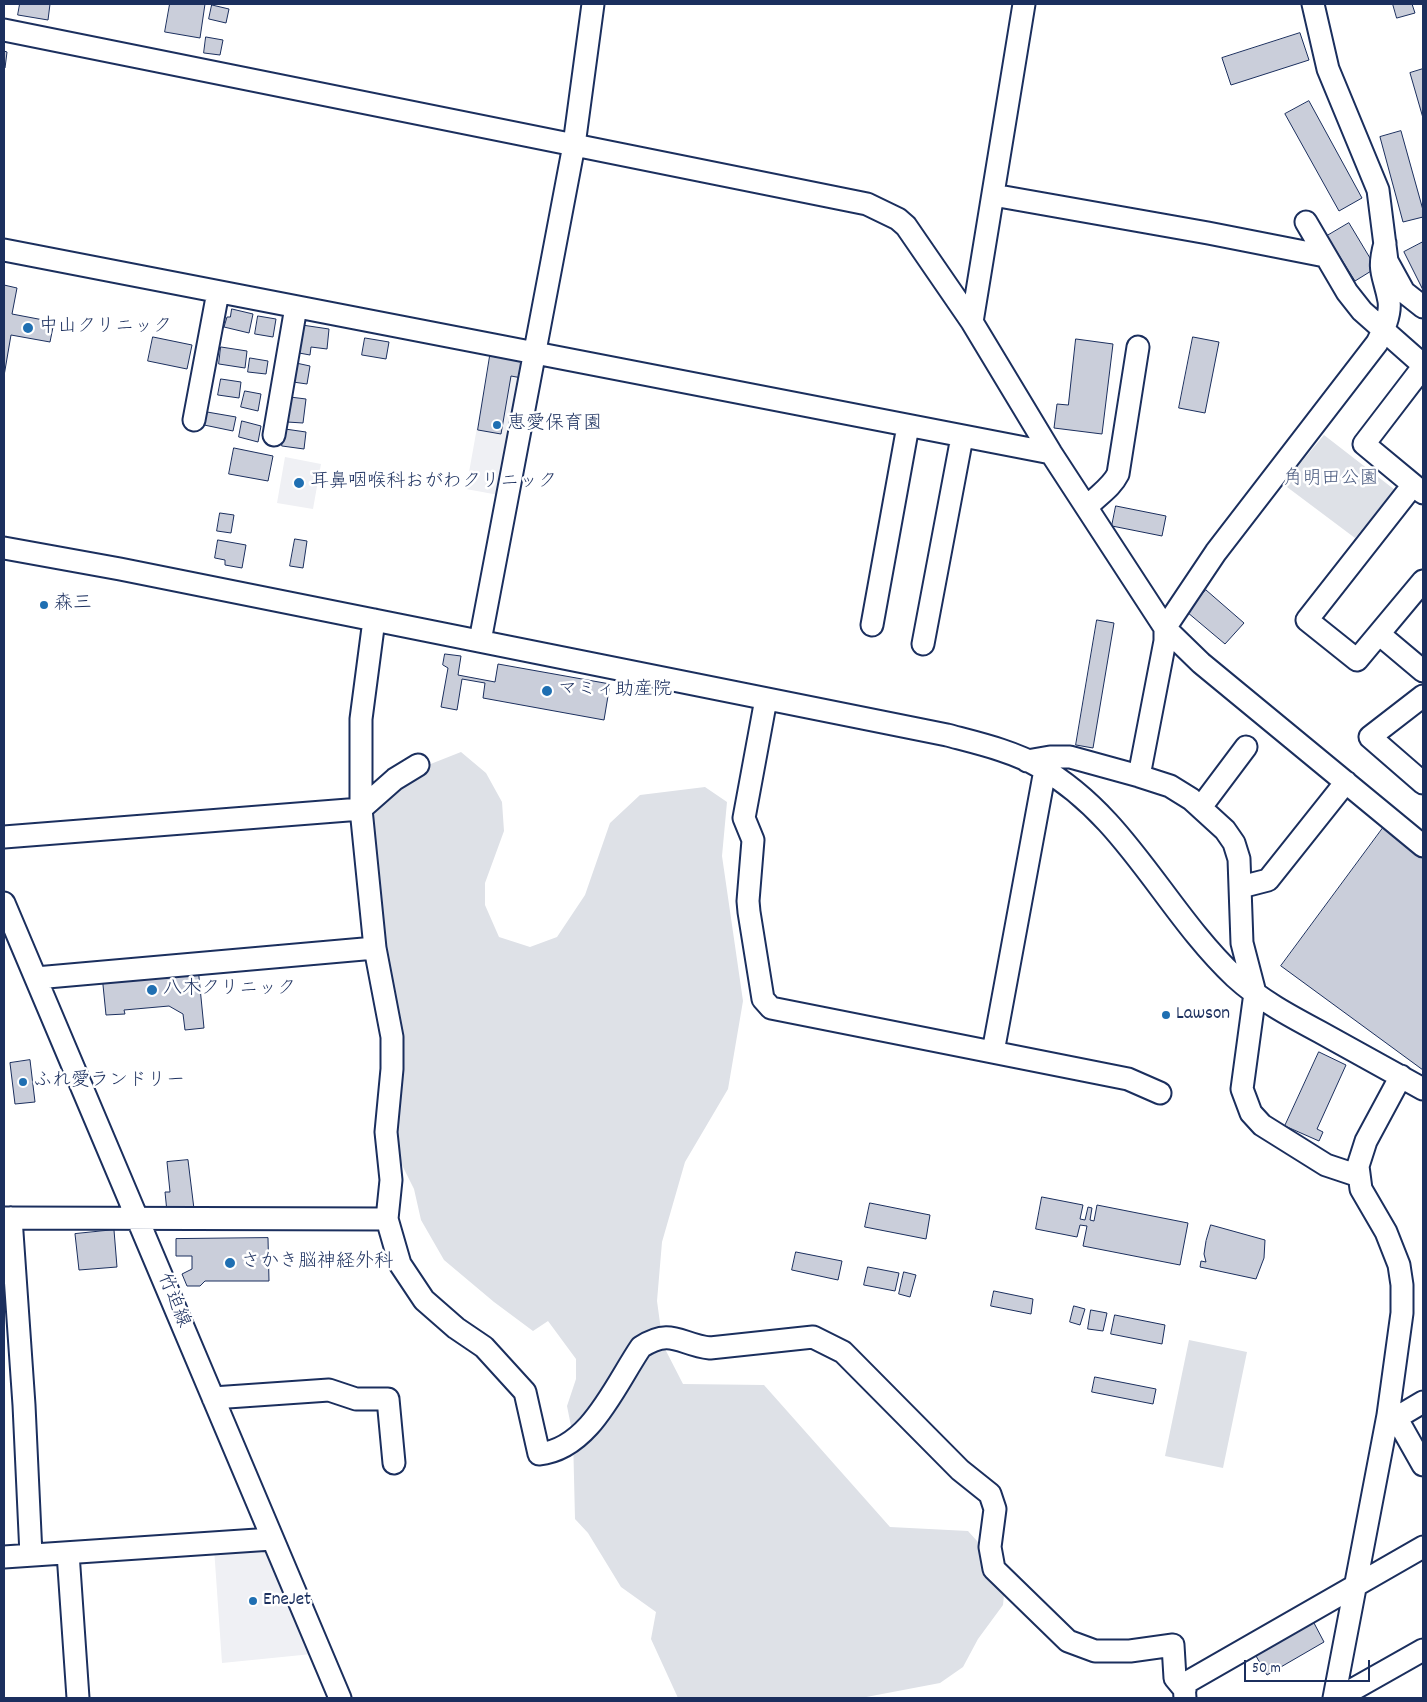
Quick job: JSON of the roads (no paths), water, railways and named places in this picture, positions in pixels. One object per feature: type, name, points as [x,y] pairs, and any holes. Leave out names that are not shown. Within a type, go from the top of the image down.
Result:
[{"type":"street","points":[[480,641],[574,145],[593,4]]},
{"type":"street","points":[[1313,4],[1328,69],[1378,190],[1387,261],[1404,292],[1423,307]]},
{"type":"street","points":[[972,322],[993,195],[1018,5]]},
{"type":"street","points":[[4,30],[867,204],[881,210],[906,226],[972,322],[1051,453],[1165,628],[1202,663],[1423,846]]},
{"type":"street","points":[[993,195],[1325,256]]},
{"type":"street","points":[[1306,222],[1325,256],[1362,311],[1423,366],[1364,444],[1418,489],[1307,620],[1357,660],[1423,581]]},
{"type":"street","points":[[1139,776],[1165,641],[1165,628],[1216,552],[1376,343],[1383,330],[1389,302],[1382,283],[1380,261],[1385,243]]},
{"type":"street","points":[[4,250],[1051,453]]},
{"type":"street","points":[[194,420],[218,292]]},
{"type":"street","points":[[274,435],[296,307]]},
{"type":"street","points":[[1087,507],[1102,492],[1110,488],[1118,474],[1138,347]]},
{"type":"street","points":[[872,625],[908,426]]},
{"type":"street","points":[[923,644],[962,437]]},
{"type":"street","points":[[4,548],[120,569],[947,735],[979,744],[1036,765],[1105,818],[1136,854],[1198,940],[1236,978],[1270,1005],[1423,1089]]},
{"type":"street","points":[[374,620],[361,719],[361,809],[375,948],[392,1037],[386,1132],[391,1180],[388,1219],[400,1264],[424,1300],[456,1328],[484,1347],[525,1392],[539,1454],[552,1452],[566,1446],[582,1434],[641,1347],[654,1339],[671,1337],[698,1347],[710,1348],[813,1337],[843,1352],[960,1470],[990,1494],[995,1509],[990,1546],[994,1569],[1037,1613],[1068,1641],[1095,1651],[1130,1651],[1173,1645],[1175,1678],[1185,1694]]},
{"type":"street","points":[[1379,634],[1423,671]]},
{"type":"street","points":[[1423,696],[1370,737],[1423,783]]},
{"type":"street","points":[[766,699],[744,818],[753,840],[748,901],[763,999],[771,1008],[1128,1079],[1160,1093]]},
{"type":"street","points":[[1201,807],[1246,747]]},
{"type":"street","points":[[1036,765],[1050,757],[1070,757],[1170,786],[1201,807],[1225,830],[1234,843],[1239,859],[1241,888],[1239,917],[1242,943],[1255,993],[1242,1089],[1251,1113],[1262,1125],[1326,1165],[1359,1176]]},
{"type":"street","points":[[4,837],[361,809],[395,779],[418,765]]},
{"type":"street","points":[[993,1052],[1036,765]]},
{"type":"street","points":[[1241,888],[1268,880],[1346,782]]},
{"type":"street","name":"竹迫線","points":[[5,909],[36,978],[340,1698]]},
{"type":"street","points":[[36,978],[375,948]]},
{"type":"street","points":[[1334,1698],[1355,1586],[1392,1417],[1402,1313],[1402,1285],[1399,1265],[1386,1232],[1361,1189],[1358,1166],[1366,1142],[1401,1076]]},
{"type":"street","points":[[31,1555],[24,1404],[7,1218],[388,1219]]},
{"type":"street","points":[[213,1398],[329,1390],[356,1399],[388,1399],[394,1464]]},
{"type":"street","points":[[1392,1417],[1423,1402]]},
{"type":"street","points":[[1392,1417],[1423,1466]]},
{"type":"street","points":[[4,1557],[272,1539]]},
{"type":"street","points":[[1185,1694],[1184,1684],[1423,1547]]},
{"type":"street","points":[[68,1553],[78,1698]]},
{"type":"street","points":[[1338,1698],[1423,1650]]},
{"type":"place","name":"中山クリニック","points":[[28,328]]},
{"type":"place","name":"恵愛保育園","points":[[497,425]]},
{"type":"place","name":"耳鼻咽喉科おがわクリニック","points":[[299,483]]},
{"type":"place","name":"森三","points":[[44,605]]},
{"type":"place","name":"マミィ助産院","points":[[547,691]]},
{"type":"place","name":"八木クリニック","points":[[152,990]]},
{"type":"place","name":"Lawson","points":[[1166,1015]]},
{"type":"place","name":"ふれ愛ランドリー","points":[[23,1082]]},
{"type":"place","name":"さかき脳神経外科","points":[[230,1263]]},
{"type":"place","name":"EneJet","points":[[253,1601]]},
{"type":"park label","name":"角明田公園","points":[[1331,480]]}]
